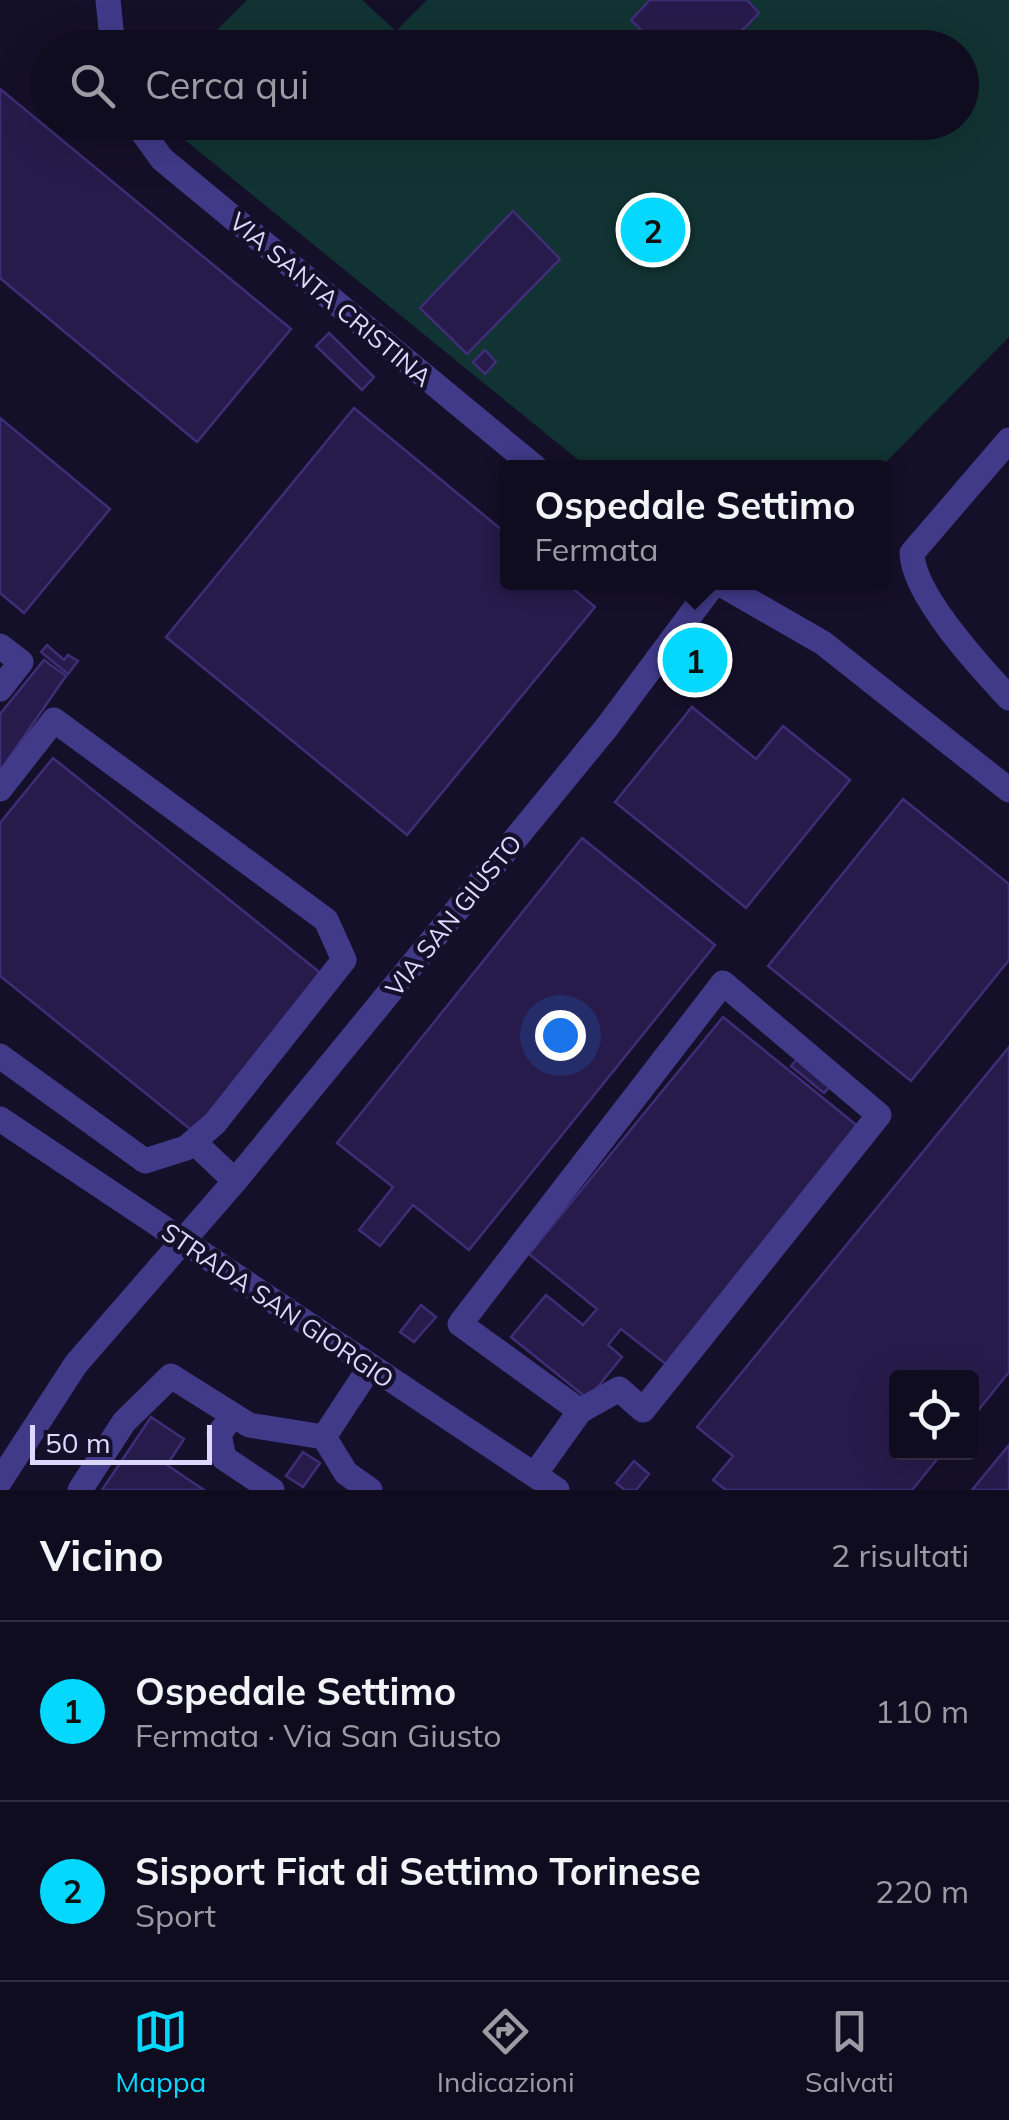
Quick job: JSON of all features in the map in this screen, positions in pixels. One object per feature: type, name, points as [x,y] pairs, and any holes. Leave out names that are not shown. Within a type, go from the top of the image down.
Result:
[{"type":"street","points":[[86,0],[106,30]]},
{"type":"street","points":[[108,0],[110,30]]},
{"type":"street","name":"VIA SANTA CRISTINA","points":[[148,140],[162,159],[526,460]]},
{"type":"street","points":[[1009,440],[912,553],[918,576],[940,612],[1009,698]]},
{"type":"street","name":"VIA SAN GIUSTO","points":[[0,1481],[76,1364],[235,1181],[608,727],[710,590]]},
{"type":"street","points":[[730,590],[823,642],[1009,790]]},
{"type":"street","points":[[0,646],[22,662],[0,688]]},
{"type":"street","points":[[0,789],[54,720],[326,920],[344,960],[215,1124],[194,1142],[145,1161],[0,1056]]},
{"type":"street","points":[[535,1474],[580,1411],[619,1389],[643,1410],[880,1115],[723,983],[460,1324],[580,1411]]},
{"type":"street","name":"STRADA SAN GIORGIO","points":[[0,1119],[557,1490]]},
{"type":"street","points":[[194,1142],[235,1181]]},
{"type":"street","points":[[324,1437],[370,1368]]},
{"type":"street","points":[[80,1490],[124,1422],[171,1376],[248,1425],[324,1437]]},
{"type":"street","points":[[233,1416],[219,1434],[224,1458],[272,1490]]},
{"type":"street","points":[[324,1437],[346,1474],[370,1490]]},
{"type":"green space","points":[[247,0],[362,0],[395,30],[217,30]]},
{"type":"green space","points":[[427,0],[1009,0],[1009,337],[888,460],[578,460],[185,140],[979,140],[979,30],[397,30]]},
{"type":"building","points":[[650,0],[747,0],[759,13],[742,30],[641,30],[631,20]]},
{"type":"building","points":[[0,89],[30,114],[30,140],[62,140],[291,329],[197,442],[0,278]]},
{"type":"building","points":[[513,211],[560,259],[467,354],[420,308]]},
{"type":"building","points":[[329,333],[374,377],[362,390],[316,346]]},
{"type":"building","points":[[485,350],[496,362],[485,374],[473,362]]},
{"type":"building","points":[[354,408],[500,528],[500,590],[575,590],[595,607],[407,835],[166,637]]},
{"type":"building","points":[[0,418],[110,509],[24,613],[0,593]]},
{"type":"building","points":[[47,645],[64,660],[68,655],[78,661],[68,674],[41,652]]},
{"type":"building","points":[[44,660],[66,676],[0,771],[0,714]]},
{"type":"building","points":[[692,707],[756,759],[783,726],[850,780],[746,908],[615,802]]},
{"type":"building","points":[[53,758],[323,975],[195,1133],[0,976],[0,823]]},
{"type":"building","points":[[903,799],[1009,884],[1009,960],[911,1081],[768,966]]},
{"type":"building","points":[[582,838],[715,945],[469,1250],[413,1205],[380,1246],[359,1230],[393,1187],[337,1143]]},
{"type":"building","points":[[723,1017],[860,1128],[667,1365],[621,1329],[608,1345],[622,1357],[588,1399],[511,1337],[546,1295],[583,1325],[597,1309],[529,1254]]},
{"type":"building","points":[[1009,1047],[1009,1372],[979,1409],[979,1370],[889,1370],[889,1460],[936,1460],[912,1490],[726,1490],[713,1480],[733,1456],[697,1427]]},
{"type":"building","points":[[800,1056],[833,1083],[824,1093],[791,1066]]},
{"type":"building","points":[[421,1305],[436,1317],[414,1342],[400,1332]]},
{"type":"building","points":[[151,1417],[184,1439],[167,1465],[204,1490],[102,1490]]},
{"type":"building","points":[[1009,1445],[1009,1490],[972,1490]]},
{"type":"building","points":[[303,1452],[320,1463],[303,1487],[286,1476]]},
{"type":"building","points":[[634,1461],[649,1474],[636,1490],[625,1490],[616,1483]]},
{"type":"place","name":"Sisport Fiat di Settimo Torinese","points":[[653,230]]},
{"type":"place","name":"Ospedale Settimo","points":[[695,660]]}]
